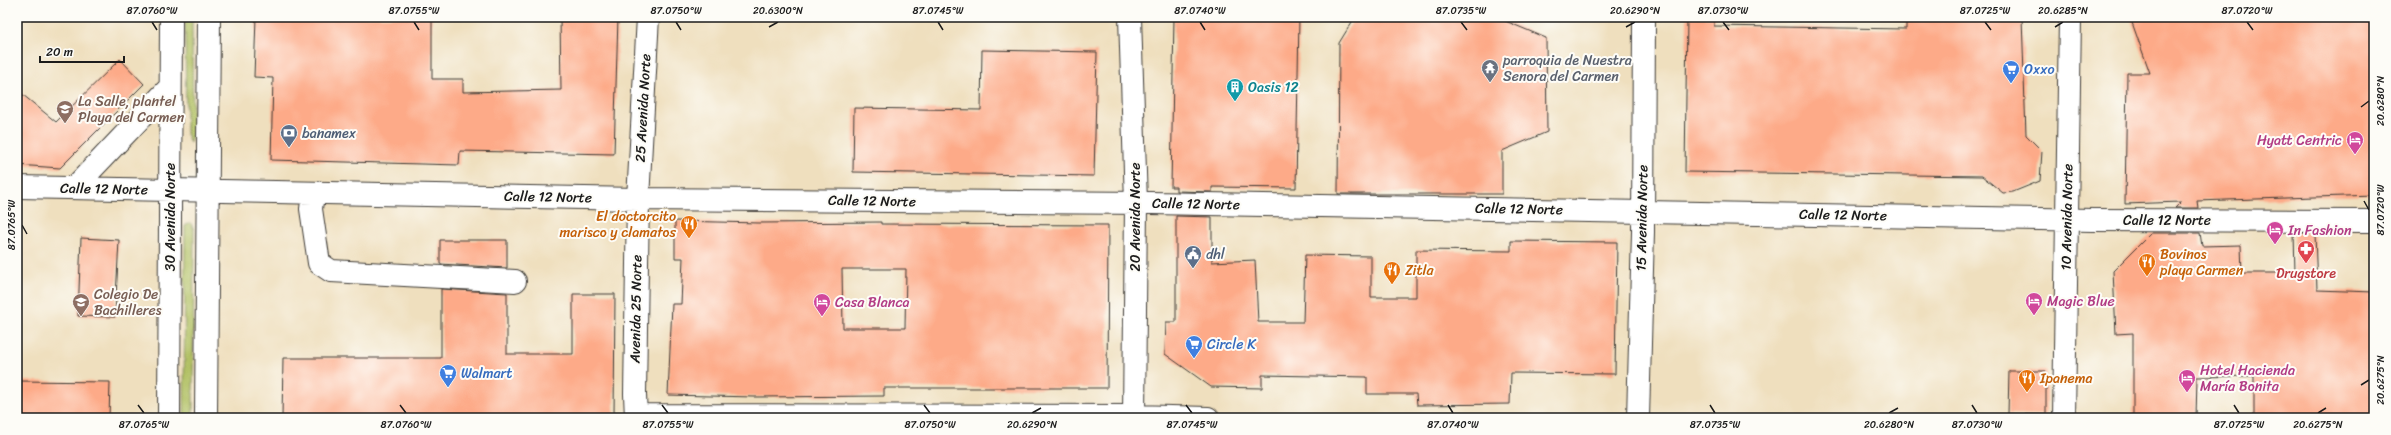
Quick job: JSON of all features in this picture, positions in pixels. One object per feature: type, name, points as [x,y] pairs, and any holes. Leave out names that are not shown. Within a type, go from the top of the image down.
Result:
[{"type":"street","name":"30 Avenida Norte","points":[[169,418],[171,17]]},
{"type":"street","points":[[206,418],[209,190],[209,17]]},
{"type":"street","name":"25 Avenida Norte","points":[[638,199],[648,17]]},
{"type":"street","name":"20 Avenida Norte","points":[[1130,17],[1136,203],[1134,417]]},
{"type":"street","name":"15 Avenida Norte","points":[[1638,418],[1643,211],[1644,17]]},
{"type":"street","name":"10 Avenida Norte","points":[[2064,418],[2070,17]]},
{"type":"street","points":[[74,188],[170,87]]},
{"type":"street","name":"Calle 12 Norte","points":[[17,187],[638,199],[1136,203],[2066,219],[2374,221]]},
{"type":"street","points":[[313,193],[311,209],[319,263],[332,271],[515,282]]},
{"type":"street","name":"Avenida 25 Norte","points":[[636,417],[635,394],[638,199]]},
{"type":"street","points":[[636,417],[1208,418]]},
{"type":"green space","points":[[185,17],[192,17],[193,133],[190,143],[186,133]]},
{"type":"green space","points":[[190,222],[194,229],[193,418],[184,418],[185,226]]},
{"type":"building","points":[[256,17],[432,17],[432,79],[463,79],[463,92],[561,90],[560,17],[618,17],[614,154],[460,151],[459,165],[271,160],[273,78],[254,77]]},
{"type":"building","name":"Oasis 12","points":[[1174,17],[1299,17],[1296,188],[1212,187],[1212,192],[1176,191],[1176,187],[1171,187]]},
{"type":"building","points":[[1355,17],[1502,17],[1503,20],[1546,38],[1547,132],[1502,151],[1502,194],[1338,194],[1339,43]]},
{"type":"building","points":[[1687,17],[1714,17],[1714,26],[1906,29],[1906,17],[2022,17],[2026,135],[2042,151],[2040,181],[2013,192],[2003,193],[1982,176],[1685,172]]},
{"type":"building","points":[[2130,17],[2374,17],[2374,195],[2197,201],[2198,208],[2175,208],[2181,202],[2125,204],[2127,73],[2150,73]]},
{"type":"building","points":[[982,50],[1097,52],[1094,176],[853,172],[854,108],[981,110]]},
{"type":"building","points":[[120,59],[144,84],[60,168],[17,165],[17,90],[56,122]]},
{"type":"building","points":[[1176,216],[1212,217],[1212,262],[1255,260],[1258,322],[1303,322],[1305,255],[1371,256],[1371,297],[1416,297],[1416,250],[1511,251],[1511,241],[1617,242],[1615,374],[1511,373],[1510,404],[1417,405],[1416,394],[1367,394],[1367,377],[1262,375],[1262,388],[1211,387],[1165,354],[1166,322],[1176,322]]},
{"type":"building","points":[[675,221],[759,223],[881,222],[881,224],[1108,225],[1107,388],[884,388],[884,396],[754,397],[668,395],[672,304],[681,304],[683,258],[675,258]],"holes":[[[842,269],[906,269],[905,328],[843,328]]]},
{"type":"building","points":[[2151,233],[2200,233],[2202,246],[2241,245],[2242,273],[2295,273],[2294,233],[2315,233],[2317,290],[2374,292],[2374,418],[2254,418],[2254,376],[2197,377],[2196,418],[2133,418],[2133,333],[2116,334],[2113,271]]},
{"type":"building","points":[[81,238],[119,240],[115,317],[78,316]]},
{"type":"building","points":[[440,240],[507,240],[507,268],[440,264]]},
{"type":"building","name":"Walmart","points":[[441,289],[507,293],[507,354],[573,354],[573,294],[615,294],[614,418],[282,418],[283,358],[441,358]]},
{"type":"building","name":"Ipanema","points":[[2009,371],[2046,371],[2046,415],[2008,414]]},
{"type":"building","points":[[17,381],[110,382],[109,418],[17,418]]},
{"type":"place","name":"parroquia de Nuestra Senora del Carmen","points":[[1490,83]]},
{"type":"place","name":"Oxxo","points":[[2011,84]]},
{"type":"place","name":"Oasis 12","points":[[1235,102]]},
{"type":"place","name":"La Salle, plantel Playa del Carmen","points":[[65,124]]},
{"type":"place","name":"banamex","points":[[289,148]]},
{"type":"place","name":"Hyatt Centric","points":[[2355,155]]},
{"type":"place","name":"El doctorcito marisco y clamatos","points":[[689,239]]},
{"type":"place","name":"In Fashion","points":[[2275,245]]},
{"type":"place","name":"Drugstore","points":[[2306,264]]},
{"type":"place","name":"dhl","points":[[1193,269]]},
{"type":"place","name":"Bovinos playa Carmen","points":[[2147,277]]},
{"type":"place","name":"Zitla","points":[[1392,285]]},
{"type":"place","name":"Magic Blue","points":[[2034,316]]},
{"type":"place","name":"Colegio De Bachilleres","points":[[81,317]]},
{"type":"place","name":"Casa Blanca","points":[[822,317]]},
{"type":"place","name":"Circle K","points":[[1194,359]]},
{"type":"place","name":"Walmart","points":[[448,388]]},
{"type":"place","name":"Ipanema","points":[[2027,393]]},
{"type":"place","name":"Hotel Hacienda María Bonita","points":[[2187,393]]}]
